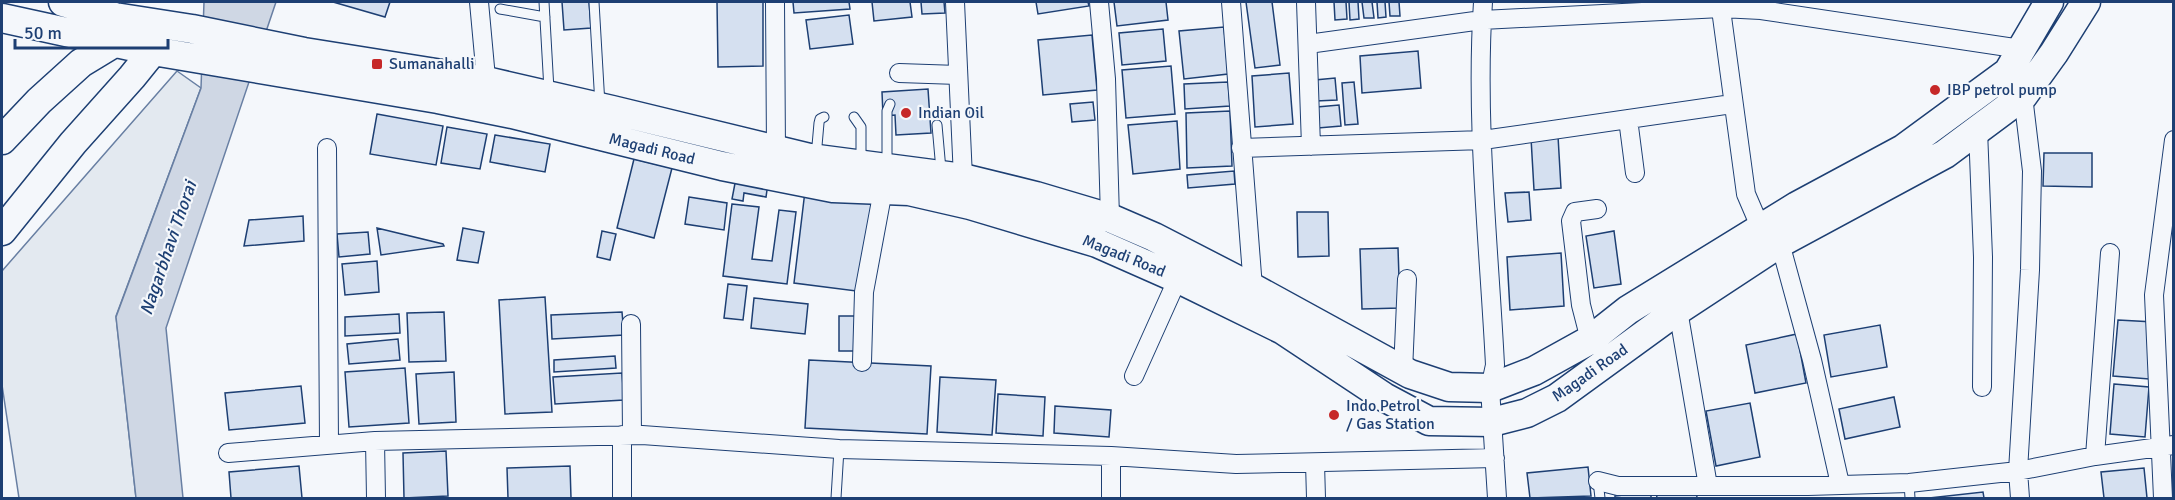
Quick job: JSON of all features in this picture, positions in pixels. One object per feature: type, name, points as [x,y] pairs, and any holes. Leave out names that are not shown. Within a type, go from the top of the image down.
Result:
[{"type":"main road","name":"Magadi Road","points":[[63,2],[153,51],[186,57],[299,63],[486,81],[877,174],[952,176],[1036,196],[1110,218],[1154,237],[1403,370],[1449,387],[1490,388],[1534,371],[1590,340],[1628,310],[1770,236],[1945,154],[2023,96],[2054,53],[2086,2]]},
{"type":"main road","points":[[2,140],[39,100],[115,30],[88,2]]},
{"type":"main road","points":[[144,2],[184,28]]},
{"type":"main road","name":"Magadi Road","points":[[2,18],[115,30],[184,28],[299,63],[722,166],[833,188],[877,174],[909,191],[970,205],[1097,243],[1178,278],[1283,330],[1384,397],[1429,421],[1492,422],[1527,413],[1557,398],[1678,310],[1770,236],[1797,206],[1903,148],[2008,72],[2049,2]]},
{"type":"main road","points":[[2,231],[73,143],[153,51]]},
{"type":"street","points":[[479,2],[488,109]]},
{"type":"street","points":[[775,2],[776,151]]},
{"type":"street","points":[[952,176],[958,75],[955,2]]},
{"type":"street","points":[[1099,2],[1106,80],[1110,218]]},
{"type":"street","points":[[1231,2],[1253,288]]},
{"type":"street","points":[[1306,2],[1311,146]]},
{"type":"street","points":[[1483,2],[1483,140],[1495,365],[1490,388],[1497,498]]},
{"type":"street","points":[[1308,44],[1482,20],[1720,5],[2021,49]]},
{"type":"street","points":[[1720,5],[1746,194],[1770,236],[1812,360],[1840,484]]},
{"type":"street","points":[[900,73],[958,75]]},
{"type":"street","points":[[2020,498],[2018,471],[2030,270],[2032,171],[2023,96]]},
{"type":"street","points":[[1241,148],[1483,140],[1732,104]]},
{"type":"street","points":[[1628,119],[1635,173]]},
{"type":"street","points":[[1978,130],[1983,257],[1982,387]]},
{"type":"street","points":[[2163,498],[2167,446],[2154,295],[2174,140]]},
{"type":"street","points":[[327,148],[329,444]]},
{"type":"street","points":[[862,363],[864,292],[877,174]]},
{"type":"street","points":[[1590,340],[1581,304],[1571,221],[1575,212],[1598,209]]},
{"type":"street","points":[[2095,456],[2109,253]]},
{"type":"street","points":[[1134,376],[1178,278]]},
{"type":"street","points":[[1403,370],[1407,279]]},
{"type":"street","points":[[1678,310],[1709,492]]},
{"type":"street","points":[[622,498],[631,324]]},
{"type":"street","points":[[228,453],[375,441],[627,435],[839,449],[1111,456],[1236,464],[1495,458]]},
{"type":"street","points":[[375,441],[376,498]]},
{"type":"street","points":[[1599,490],[1618,486],[1709,492],[1809,492],[1840,484],[1909,491],[2095,456],[2167,446]]},
{"type":"street","points":[[1111,456],[1111,498]]},
{"type":"street","points":[[1315,463],[1316,498]]},
{"type":"lane","points":[[544,2],[550,96]]},
{"type":"lane","points":[[594,2],[601,107]]},
{"type":"lane","points":[[500,9],[544,17]]},
{"type":"lane","points":[[877,174],[890,104]]},
{"type":"lane","points":[[816,159],[819,123],[824,117]]},
{"type":"lane","points":[[854,117],[861,127],[877,174]]},
{"type":"lane","points":[[938,125],[952,176]]},
{"type":"lane","points":[[836,498],[839,449]]},
{"type":"shaded area","points":[[177,71],[201,88],[116,316],[136,498],[19,498],[2,385],[2,271]]},
{"type":"water","name":"Nagarbhavi Thorai","points":[[204,2],[276,2],[166,328],[183,498],[136,498],[116,317],[201,88]]},
{"type":"building","points":[[333,2],[390,2],[385,17]]},
{"type":"building","points":[[562,2],[589,2],[591,28],[564,30]]},
{"type":"building","points":[[717,2],[763,2],[763,66],[718,67]]},
{"type":"building","points":[[793,2],[849,2],[850,9],[794,13]]},
{"type":"building","points":[[872,2],[910,2],[912,17],[874,21]]},
{"type":"building","points":[[921,2],[944,2],[945,13],[922,14]]},
{"type":"building","points":[[1036,2],[1088,2],[1089,6],[1038,14]]},
{"type":"building","points":[[1114,2],[1166,2],[1168,20],[1117,26]]},
{"type":"building","points":[[1246,2],[1272,2],[1280,65],[1255,68]]},
{"type":"building","points":[[1334,2],[1346,2],[1347,19],[1335,20]]},
{"type":"building","points":[[1349,2],[1358,2],[1359,19],[1350,20]]},
{"type":"building","points":[[1362,2],[1372,2],[1374,18],[1364,18]]},
{"type":"building","points":[[1377,2],[1385,2],[1386,17],[1378,18]]},
{"type":"building","points":[[1389,2],[1399,2],[1400,16],[1390,16]]},
{"type":"building","points":[[849,15],[853,44],[810,49],[806,20]]},
{"type":"building","points":[[1224,27],[1228,74],[1184,79],[1179,31]]},
{"type":"building","points":[[1163,29],[1166,61],[1122,65],[1119,33]]},
{"type":"building","points":[[1092,35],[1097,90],[1043,95],[1038,40]]},
{"type":"building","points":[[1418,51],[1421,88],[1362,93],[1360,56]]},
{"type":"building","points":[[1171,66],[1175,114],[1126,118],[1122,70]]},
{"type":"building","points":[[1289,73],[1293,124],[1255,127],[1252,76]]},
{"type":"building","points":[[1335,78],[1337,100],[1316,101],[1315,80]]},
{"type":"building","points":[[1228,82],[1230,106],[1185,109],[1184,84]]},
{"type":"building","points":[[1354,82],[1358,124],[1345,125],[1342,83]]},
{"type":"building","points":[[928,89],[931,133],[896,135],[895,115],[883,116],[882,92]]},
{"type":"building","points":[[1093,102],[1095,120],[1072,122],[1070,104]]},
{"type":"building","points":[[1339,105],[1341,126],[1318,128],[1317,107]]},
{"type":"building","points":[[1230,111],[1232,166],[1187,168],[1186,113]]},
{"type":"building","points":[[377,114],[443,126],[436,165],[370,154]]},
{"type":"building","points":[[1177,121],[1180,169],[1133,174],[1128,125]]},
{"type":"building","points":[[447,127],[487,134],[480,169],[441,163]]},
{"type":"building","points":[[495,135],[550,144],[545,172],[490,162]]},
{"type":"building","points":[[1558,136],[1561,188],[1534,190],[1531,138]]},
{"type":"building","points":[[2044,153],[2092,153],[2092,187],[2043,186]]},
{"type":"building","points":[[634,159],[672,168],[654,238],[617,228]]},
{"type":"building","points":[[1234,171],[1235,184],[1188,188],[1187,175]]},
{"type":"building","points":[[736,178],[768,183],[766,197],[744,193],[743,201],[732,199]]},
{"type":"building","points":[[805,191],[876,200],[864,292],[794,283]]},
{"type":"building","points":[[1529,192],[1531,220],[1508,222],[1505,193]]},
{"type":"building","points":[[689,197],[727,203],[724,230],[685,224]]},
{"type":"building","points":[[732,204],[759,207],[752,259],[772,261],[779,210],[796,212],[787,284],[723,276]]},
{"type":"building","points":[[1297,212],[1328,212],[1329,256],[1298,257]]},
{"type":"building","points":[[303,216],[304,241],[244,246],[249,220]]},
{"type":"building","points":[[377,228],[443,244],[444,246],[381,255]]},
{"type":"building","points":[[463,228],[484,232],[478,263],[457,260]]},
{"type":"building","points":[[602,231],[616,234],[610,260],[597,257]]},
{"type":"building","points":[[1614,231],[1621,284],[1594,288],[1586,236]]},
{"type":"building","points":[[368,232],[370,254],[339,257],[337,234]]},
{"type":"building","points":[[1398,248],[1400,308],[1362,309],[1360,249]]},
{"type":"building","points":[[1561,253],[1564,306],[1510,310],[1507,257]]},
{"type":"building","points":[[377,261],[379,292],[345,295],[342,264]]},
{"type":"building","points":[[728,284],[747,286],[743,320],[724,318]]},
{"type":"building","points":[[545,297],[552,412],[505,414],[499,300]]},
{"type":"building","points":[[754,298],[808,304],[805,334],[751,328]]},
{"type":"building","points":[[444,312],[446,361],[409,362],[407,313]]},
{"type":"building","points":[[622,312],[624,335],[552,339],[551,315]]},
{"type":"building","points":[[399,314],[400,333],[345,336],[345,317]]},
{"type":"building","points":[[839,316],[860,316],[859,351],[839,351]]},
{"type":"building","points":[[2118,320],[2154,322],[2149,379],[2113,376]]},
{"type":"building","points":[[1880,325],[1887,367],[1831,377],[1824,335]]},
{"type":"building","points":[[1797,334],[1806,383],[1755,393],[1746,345]]},
{"type":"building","points":[[398,339],[400,360],[349,364],[347,344]]},
{"type":"building","points":[[615,356],[616,368],[554,372],[554,360]]},
{"type":"building","points":[[809,360],[931,366],[927,434],[805,428]]},
{"type":"building","points":[[405,368],[409,423],[349,427],[345,372]]},
{"type":"building","points":[[454,372],[456,422],[419,424],[416,374]]},
{"type":"building","points":[[622,373],[624,400],[555,404],[553,377]]},
{"type":"building","points":[[940,377],[996,380],[992,435],[937,432]]},
{"type":"building","points":[[2114,384],[2149,387],[2145,437],[2110,434]]},
{"type":"building","points":[[301,386],[305,423],[229,430],[225,393]]},
{"type":"building","points":[[998,394],[1045,397],[1043,436],[996,433]]},
{"type":"building","points":[[1894,397],[1900,427],[1845,439],[1839,409]]},
{"type":"building","points":[[1750,403],[1760,457],[1716,466],[1706,411]]},
{"type":"building","points":[[1055,406],[1111,410],[1109,437],[1054,433]]},
{"type":"building","points":[[446,451],[448,496],[404,498],[403,453]]},
{"type":"building","points":[[299,466],[302,498],[231,498],[229,472]]},
{"type":"building","points":[[570,466],[571,498],[508,498],[507,468]]},
{"type":"building","points":[[1588,467],[1591,496],[1530,498],[1527,473]]},
{"type":"building","points":[[2144,468],[2147,498],[2104,498],[2101,472]]},
{"type":"building","points":[[1696,487],[1697,498],[1657,498],[1656,491]]},
{"type":"building","points":[[1651,492],[1651,498],[1615,498],[1615,496]]},
{"type":"building","points":[[1983,492],[1984,498],[1929,498]]},
{"type":"place","name":"Sumanahalli","points":[[377,64]]},
{"type":"place","name":"IBP petrol pump","points":[[1935,90]]},
{"type":"place","name":"Indian Oil","points":[[906,113]]},
{"type":"place","name":"Indo Petrol / Gas Station","points":[[1334,415]]}]
